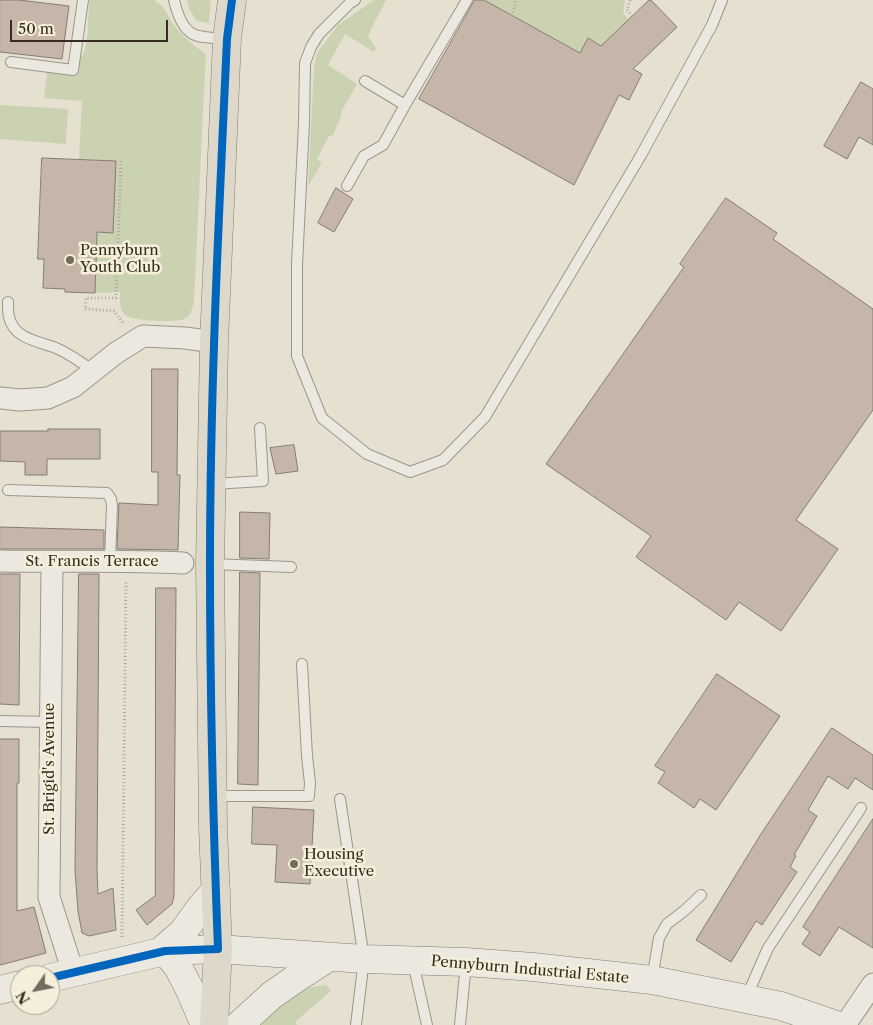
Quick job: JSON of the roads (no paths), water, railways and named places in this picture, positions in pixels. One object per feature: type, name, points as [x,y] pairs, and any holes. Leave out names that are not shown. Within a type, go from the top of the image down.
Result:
[{"type":"highway","points":[[214,1025],[218,949],[213,827],[210,564],[214,342],[227,39],[232,0]]},
{"type":"street","points":[[0,398],[20,400],[48,398],[73,387],[116,353],[143,336],[185,338],[214,342]]},
{"type":"street","name":"St. Francis Terrace","points":[[0,561],[183,563]]},
{"type":"street","name":"St. Brigid's Avenue","points":[[52,562],[49,897],[61,975]]},
{"type":"street","points":[[205,1025],[178,967],[162,952],[183,932],[201,906],[216,890]]},
{"type":"street","name":"Pennyburn Industrial Estate","points":[[61,975],[162,952],[218,949],[364,959],[466,962],[652,980],[781,1006],[836,1025]]},
{"type":"street","points":[[239,1025],[287,984],[329,957]]},
{"type":"street","points":[[845,1025],[873,984]]},
{"type":"lane","points":[[11,62],[73,70],[83,0]]},
{"type":"lane","points":[[174,0],[179,18],[196,36],[227,39]]},
{"type":"lane","points":[[355,0],[319,34],[311,47],[305,63],[297,264],[297,356],[322,418],[367,454],[410,472],[443,460],[484,417],[640,157],[712,25],[722,0]]},
{"type":"lane","points":[[347,186],[364,156],[383,145],[467,0]]},
{"type":"lane","points":[[365,81],[406,105]]},
{"type":"lane","points":[[8,302],[9,318],[16,331],[29,340],[73,356],[93,371]]},
{"type":"lane","points":[[212,484],[262,481],[260,428]]},
{"type":"lane","points":[[8,490],[106,493],[111,499],[118,562]]},
{"type":"lane","points":[[210,564],[291,566]]},
{"type":"lane","points":[[213,796],[309,796],[310,783],[302,664]]},
{"type":"lane","points":[[0,721],[51,722]]},
{"type":"lane","points":[[340,799],[364,959],[356,1025]]},
{"type":"lane","points":[[745,998],[768,948],[861,808]]},
{"type":"lane","points":[[652,980],[659,938],[667,924],[701,895]]},
{"type":"lane","points":[[413,961],[427,1025]]},
{"type":"lane","points":[[460,1025],[466,962]]},
{"type":"place","name":"Pennyburn Youth Club","points":[[70,260]]},
{"type":"place","name":"Housing Executive","points":[[294,864]]}]
